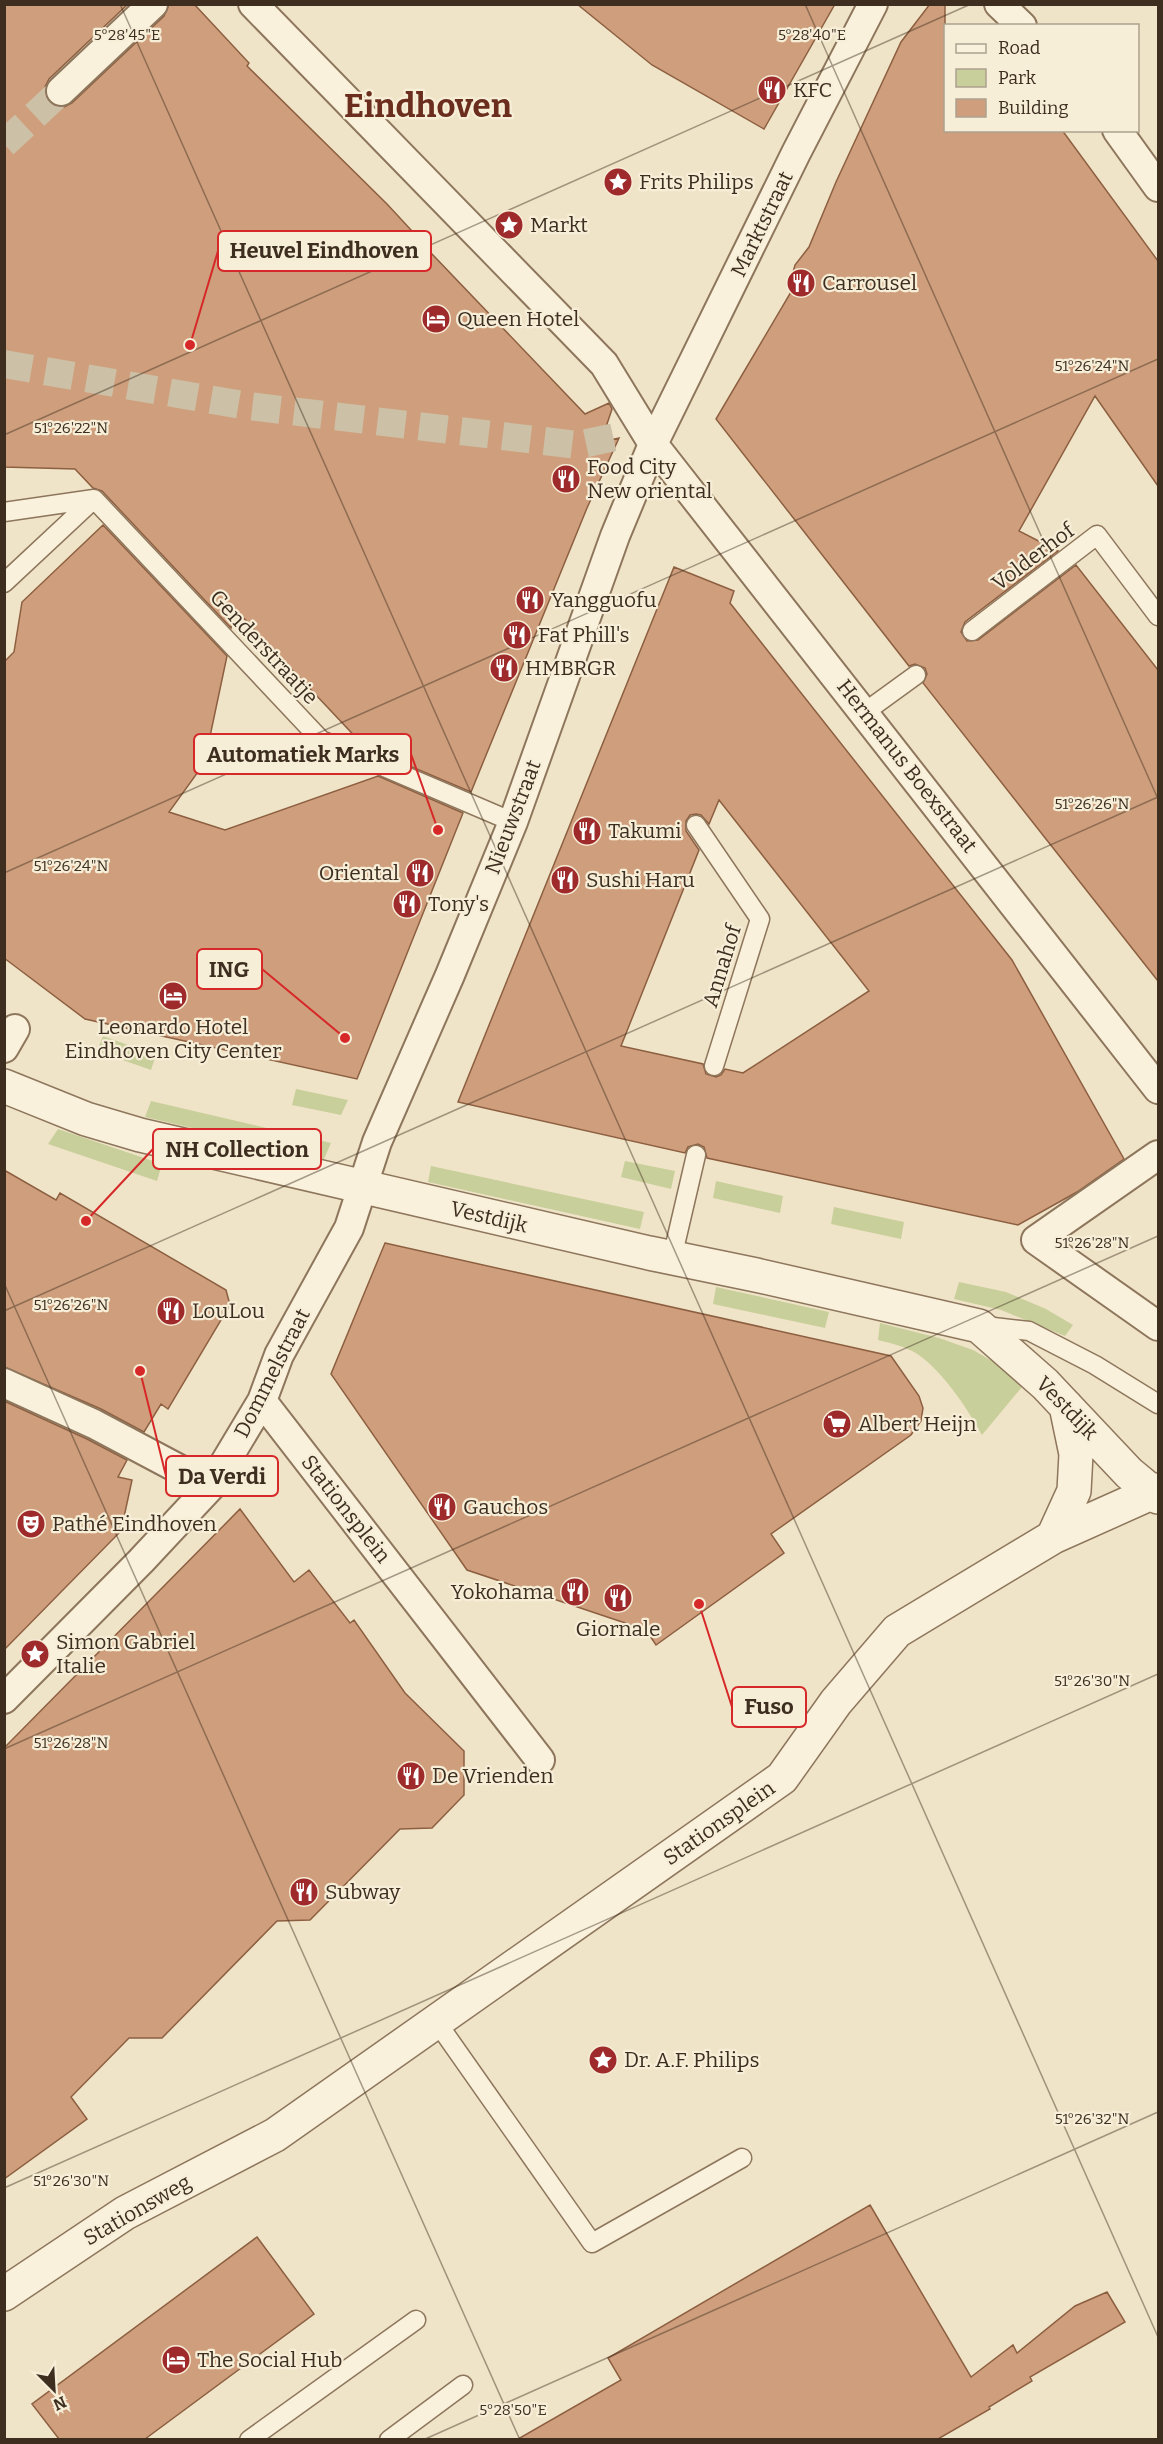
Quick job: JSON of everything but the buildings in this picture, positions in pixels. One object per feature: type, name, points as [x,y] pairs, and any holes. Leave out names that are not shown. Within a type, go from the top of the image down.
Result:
[{"type":"street","points":[[61,91],[153,4]]},
{"type":"street","points":[[254,4],[604,364],[653,444]]},
{"type":"street","name":"Marktstraat","points":[[653,444],[796,153],[873,4]]},
{"type":"street","points":[[999,4],[1020,24]]},
{"type":"street","points":[[1118,132],[1158,187]]},
{"type":"street","points":[[624,435],[629,433],[653,444]]},
{"type":"street","name":"Hermanus Boexstraat","points":[[653,444],[1158,1089]]},
{"type":"street","name":"Nieuwstraat","points":[[363,1186],[377,1142],[450,975],[513,822],[615,536],[653,444]]},
{"type":"street","name":"Vestdijk","points":[[4,1086],[86,1119],[140,1135],[672,1258],[979,1326],[1065,1404],[1129,1473],[1156,1493]]},
{"type":"street","points":[[1158,1155],[1036,1240],[1158,1326]]},
{"type":"street","name":"Dommelstraat","points":[[4,1699],[141,1561],[211,1486],[262,1401],[279,1355],[348,1228],[363,1186]]},
{"type":"street","points":[[4,1383],[94,1424],[211,1486]]},
{"type":"street","name":"Stationsplein","points":[[262,1401],[540,1760]]},
{"type":"street","points":[[1053,1537],[1074,1491],[1076,1454],[1065,1404]]},
{"type":"street","name":"Stationsplein","points":[[275,2135],[782,1778],[836,1702],[897,1630],[1053,1537],[1156,1493]]},
{"type":"street","name":"Stationsweg","points":[[4,2294],[125,2213],[275,2135]]},
{"type":"lane","points":[[4,512],[94,499]]},
{"type":"lane","points":[[4,583],[94,499]]},
{"type":"lane","name":"Genderstraatje","points":[[94,499],[321,740],[513,822]]},
{"type":"lane","name":"Volderhof","points":[[972,631],[1097,536],[1158,616]]},
{"type":"lane","points":[[865,712],[916,675]]},
{"type":"lane","name":"Annahof","points":[[696,825],[760,919],[714,1066]]},
{"type":"lane","points":[[672,1258],[696,1155]]},
{"type":"lane","name":"Vestdijk","points":[[979,1326],[1029,1331],[1095,1365],[1158,1404]]},
{"type":"lane","points":[[436,2021],[592,2243],[742,2158]]},
{"type":"lane","points":[[249,2439],[416,2320]]},
{"type":"lane","points":[[389,2439],[463,2385]]},
{"type":"green space","points":[[103,1036],[156,1055],[151,1070],[97,1051]]},
{"type":"green space","points":[[296,1089],[348,1100],[341,1115],[292,1105]]},
{"type":"green space","points":[[151,1101],[331,1143],[324,1159],[145,1117]]},
{"type":"green space","points":[[58,1129],[162,1164],[157,1181],[48,1144]]},
{"type":"green space","points":[[625,1161],[675,1171],[671,1189],[621,1177]]},
{"type":"green space","points":[[431,1166],[644,1212],[640,1229],[428,1182]]},
{"type":"green space","points":[[716,1181],[783,1196],[780,1213],[713,1198]]},
{"type":"green space","points":[[834,1207],[904,1222],[901,1239],[831,1224]]},
{"type":"green space","points":[[959,1282],[1006,1292],[1046,1309],[1073,1325],[1065,1336],[1001,1310],[954,1299]]},
{"type":"green space","points":[[716,1287],[829,1312],[825,1328],[713,1304]]},
{"type":"green space","points":[[880,1323],[939,1338],[973,1350],[1027,1381],[982,1435],[961,1401],[934,1368],[910,1350],[878,1340]]},
{"type":"tunnel","points":[[4,144],[61,91]]},
{"type":"tunnel","points":[[4,364],[248,406],[578,445],[624,435]]},
{"type":"place","name":"KFC","points":[[772,90]]},
{"type":"place","name":"Frits Philips","points":[[618,182]]},
{"type":"place","name":"Markt","points":[[509,225]]},
{"type":"place","name":"Carrousel","points":[[801,283]]},
{"type":"place","name":"Queen Hotel","points":[[436,319]]},
{"type":"place","name":"Heuvel Eindhoven","points":[[190,345]]},
{"type":"place","name":"Food City New oriental","points":[[566,479]]},
{"type":"place","name":"Yangguofu","points":[[530,600]]},
{"type":"place","name":"Fat Phill's","points":[[517,635]]},
{"type":"place","name":"HMBRGR","points":[[504,668]]},
{"type":"place","name":"Automatiek Marks","points":[[438,830]]},
{"type":"place","name":"Takumi","points":[[587,831]]},
{"type":"place","name":"Oriental","points":[[420,873]]},
{"type":"place","name":"Sushi Haru","points":[[565,880]]},
{"type":"place","name":"Tony's","points":[[407,904]]},
{"type":"place","name":"Leonardo Hotel Eindhoven City Center","points":[[173,996]]},
{"type":"place","name":"ING","points":[[345,1038]]},
{"type":"place","name":"NH Collection","points":[[86,1221]]},
{"type":"place","name":"LouLou","points":[[171,1311]]},
{"type":"place","name":"Da Verdi","points":[[140,1371]]},
{"type":"place","name":"Albert Heijn","points":[[837,1424]]},
{"type":"place","name":"Gauchos","points":[[442,1507]]},
{"type":"place","name":"Pathé Eindhoven","points":[[31,1524]]},
{"type":"place","name":"Yokohama","points":[[575,1592]]},
{"type":"place","name":"Giornale","points":[[618,1598]]},
{"type":"place","name":"Fuso","points":[[699,1604]]},
{"type":"place","name":"Simon Gabriel Italie","points":[[35,1654]]},
{"type":"place","name":"De Vrienden","points":[[411,1776]]},
{"type":"place","name":"Subway","points":[[304,1892]]},
{"type":"place","name":"Dr. A.F. Philips","points":[[603,2060]]},
{"type":"place","name":"The Social Hub","points":[[176,2360]]},
{"type":"district","name":"Eindhoven","points":[[428,105]]}]
